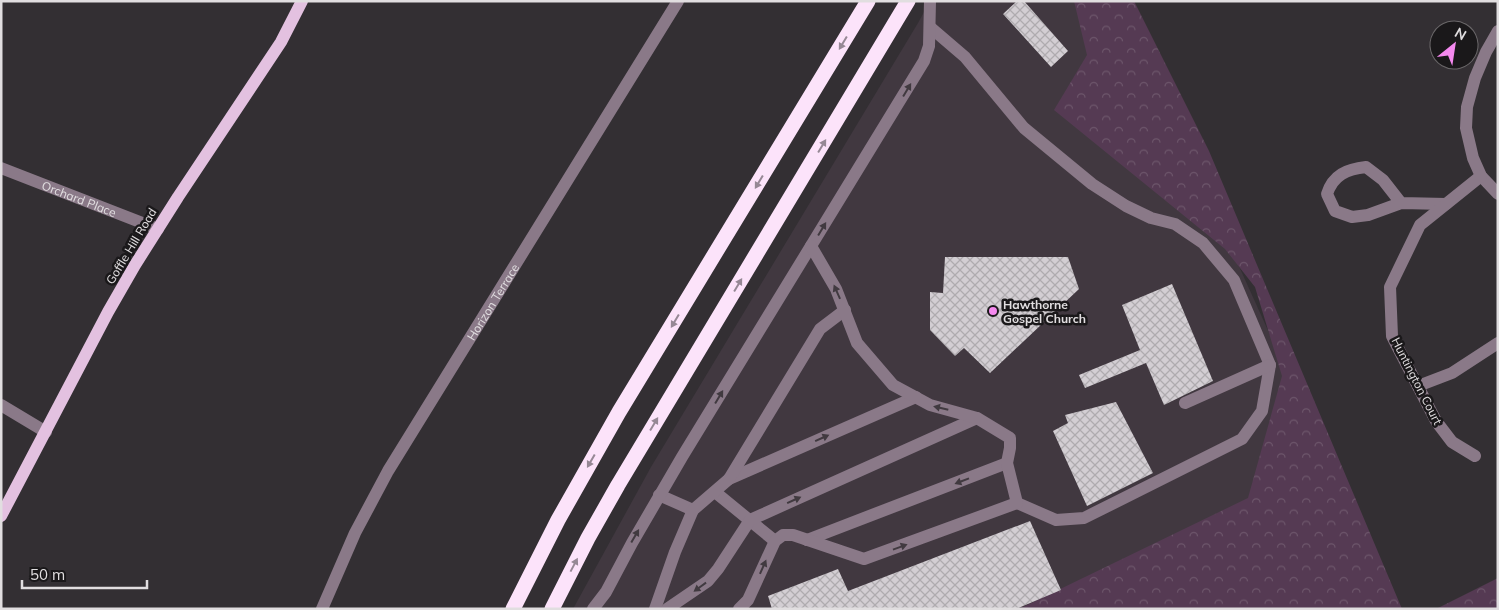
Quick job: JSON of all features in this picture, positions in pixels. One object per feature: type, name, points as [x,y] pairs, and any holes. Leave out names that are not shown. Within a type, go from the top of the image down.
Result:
[{"type":"highway","points":[[513,609],[558,520],[619,412],[868,1]]},
{"type":"highway","points":[[552,609],[588,538],[627,469],[908,1]]},
{"type":"main road","name":"Goffle Hill Road","points":[[1,516],[108,312],[158,229],[281,42],[302,1]]},
{"type":"street","name":"Horizon Terrace","points":[[322,609],[356,533],[388,471],[678,1]]},
{"type":"street","points":[[594,609],[606,592],[659,495],[924,61],[930,27],[930,1]]},
{"type":"street","points":[[739,609],[748,600],[775,541],[783,535],[793,535],[864,560],[1017,503],[1056,520],[1084,518],[1242,440],[1262,411],[1270,365],[1234,280],[1203,243],[1175,224],[1151,218],[1126,206],[1092,184],[1024,128],[965,58],[930,27]]},
{"type":"street","points":[[1498,31],[1486,52],[1475,78],[1467,107],[1466,128],[1473,158],[1481,176],[1498,194]]},
{"type":"street","points":[[1401,203],[1383,180],[1366,167],[1352,169],[1341,174],[1330,184],[1327,194],[1335,211],[1352,217],[1368,215],[1401,203],[1446,204]]},
{"type":"street","name":"Orchard Place","points":[[1,168],[158,229]]},
{"type":"street","name":"Huntington Court","points":[[1474,456],[1452,442],[1436,421],[1392,336],[1390,287],[1420,225],[1481,176]]},
{"type":"street","points":[[811,246],[836,289],[857,343],[893,384],[930,405],[977,418],[1010,438],[1007,463],[1017,503]]},
{"type":"street","points":[[729,479],[820,329],[845,310]]},
{"type":"street","points":[[1418,386],[1452,373],[1498,343]]},
{"type":"street","points":[[1185,403],[1270,365]]},
{"type":"street","points":[[656,609],[675,552],[693,510],[729,479],[916,397]]},
{"type":"street","points":[[1,405],[46,432]]},
{"type":"street","points":[[667,609],[708,581],[750,520],[977,418]]},
{"type":"street","points":[[807,540],[1007,463]]},
{"type":"street","points":[[714,492],[775,541]]},
{"type":"street","points":[[659,495],[693,510]]},
{"type":"shaded area","points":[[930,1],[1119,1],[1394,609],[573,609],[651,467]]},
{"type":"green space","points":[[1074,1],[1134,1],[1209,151],[1402,609],[1019,609],[1248,498],[1282,376],[1255,287],[1225,249],[1054,110],[1087,55]]},
{"type":"green space","points":[[1498,578],[1498,609],[1436,609]]},
{"type":"building","points":[[1017,1],[1024,1],[1068,51],[1051,67],[1003,14]]},
{"type":"building","name":"Hawthorne Gospel Church","points":[[945,257],[1068,257],[1079,289],[990,373],[964,348],[955,356],[930,330],[930,292],[943,293]]},
{"type":"building","points":[[1172,284],[1213,381],[1164,405],[1146,363],[1085,388],[1079,375],[1140,350],[1122,305]]},
{"type":"building","points":[[1116,402],[1153,473],[1087,506],[1053,431],[1068,423],[1065,415]]},
{"type":"building","points":[[1030,521],[1061,590],[1016,609],[772,609],[768,596],[838,569],[848,591]]},
{"type":"place","name":"Hawthorne Gospel Church","points":[[993,311]]}]
